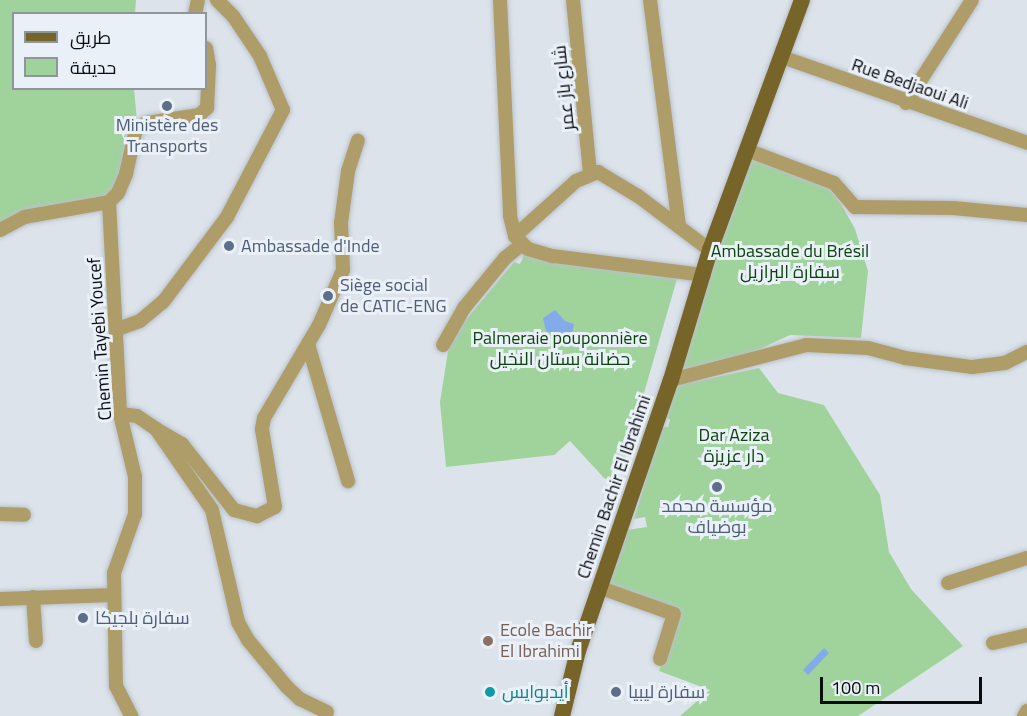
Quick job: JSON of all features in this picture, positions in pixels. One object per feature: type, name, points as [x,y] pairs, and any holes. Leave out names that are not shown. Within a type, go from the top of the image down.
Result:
[{"type":"main road","name":"Chemin Bachir El Ibrahimi","points":[[562,716],[578,651],[671,380],[710,250],[802,0]]},
{"type":"street","points":[[118,329],[140,321],[163,302],[220,225],[283,110],[260,56],[233,16],[217,0]]},
{"type":"street","points":[[500,0],[510,216],[519,240],[553,256],[704,275]]},
{"type":"street","name":"شارع باز عمر","points":[[573,0],[590,172]]},
{"type":"street","points":[[650,0],[679,226]]},
{"type":"street","points":[[906,103],[972,0]]},
{"type":"street","points":[[0,230],[24,217],[109,202],[118,193],[126,174],[136,129],[147,123],[199,115],[207,108],[209,65],[207,54]]},
{"type":"street","name":"Rue Bedjaoui Ali","points":[[782,57],[906,103],[1027,143]]},
{"type":"street","points":[[120,414],[143,419],[182,444],[234,510],[248,515],[267,514],[275,507],[276,497],[262,429],[264,417],[308,344],[343,270],[341,223],[348,171],[358,141]]},
{"type":"street","points":[[747,150],[834,183],[855,207],[953,208],[1027,215]]},
{"type":"street","points":[[443,345],[464,308],[519,240],[576,180],[590,172],[617,182],[710,250]]},
{"type":"street","name":"Chemin Tayebi Youcef","points":[[109,202],[118,329],[120,414],[135,477],[135,514],[114,573],[113,595],[116,686],[131,716]]},
{"type":"street","points":[[308,344],[348,481]]},
{"type":"street","points":[[671,380],[806,345],[868,348],[905,358],[972,367],[1005,363],[1027,352]]},
{"type":"street","points":[[156,429],[212,510],[238,622],[248,640],[300,699],[327,712]]},
{"type":"street","points":[[0,514],[24,515]]},
{"type":"street","points":[[948,583],[1027,558]]},
{"type":"street","points":[[601,588],[674,614],[660,659]]},
{"type":"street","points":[[0,599],[113,595]]},
{"type":"street","points":[[33,597],[36,641]]},
{"type":"street","points":[[993,644],[1027,634]]},
{"type":"street","points":[[1024,716],[1027,711]]},
{"type":"green space","points":[[0,0],[136,0],[135,12],[12,12],[12,90],[134,90],[137,121],[127,123],[124,160],[118,180],[107,197],[0,224]]},
{"type":"green space","name":"Ambassade du Brésil سفارة البرازيل","points":[[752,155],[829,188],[841,204],[855,229],[868,271],[861,338],[790,335],[745,356],[688,374],[681,365],[712,263]]},
{"type":"green space","name":"Palmeraie pouponnière حضانة بستان النخيل","points":[[525,253],[679,272],[624,462],[615,473],[618,482],[604,478],[570,441],[554,455],[446,467],[440,402],[450,339],[514,262],[520,264]]},
{"type":"green space","name":"Dar Aziza دار عزيزة","points":[[759,368],[778,393],[824,405],[880,495],[889,552],[911,589],[963,646],[858,716],[680,716],[710,690],[659,671],[680,611],[606,585],[627,530],[647,527],[645,517],[634,519],[661,427],[668,427],[670,420],[665,416],[673,386]]},
{"type":"water","points":[[555,310],[565,321],[574,324],[571,339],[546,331],[543,318]]},
{"type":"water","points":[[824,648],[829,653],[808,675],[803,670]]},
{"type":"place","name":"Ministère des Transports","points":[[167,106]]},
{"type":"place","name":"Ambassade d'Inde","points":[[229,246]]},
{"type":"place","name":"Siège social de CATIC-ENG","points":[[328,296]]},
{"type":"place","name":"مؤسسة محمد بوضياف","points":[[717,487]]},
{"type":"place","name":"سفارة بلجيكا","points":[[83,618]]},
{"type":"place","name":"Ecole Bachir El Ibrahimi","points":[[488,641]]},
{"type":"place","name":"أيدبوايس","points":[[490,692]]},
{"type":"place","name":"سفارة ليبيا","points":[[616,692]]}]
